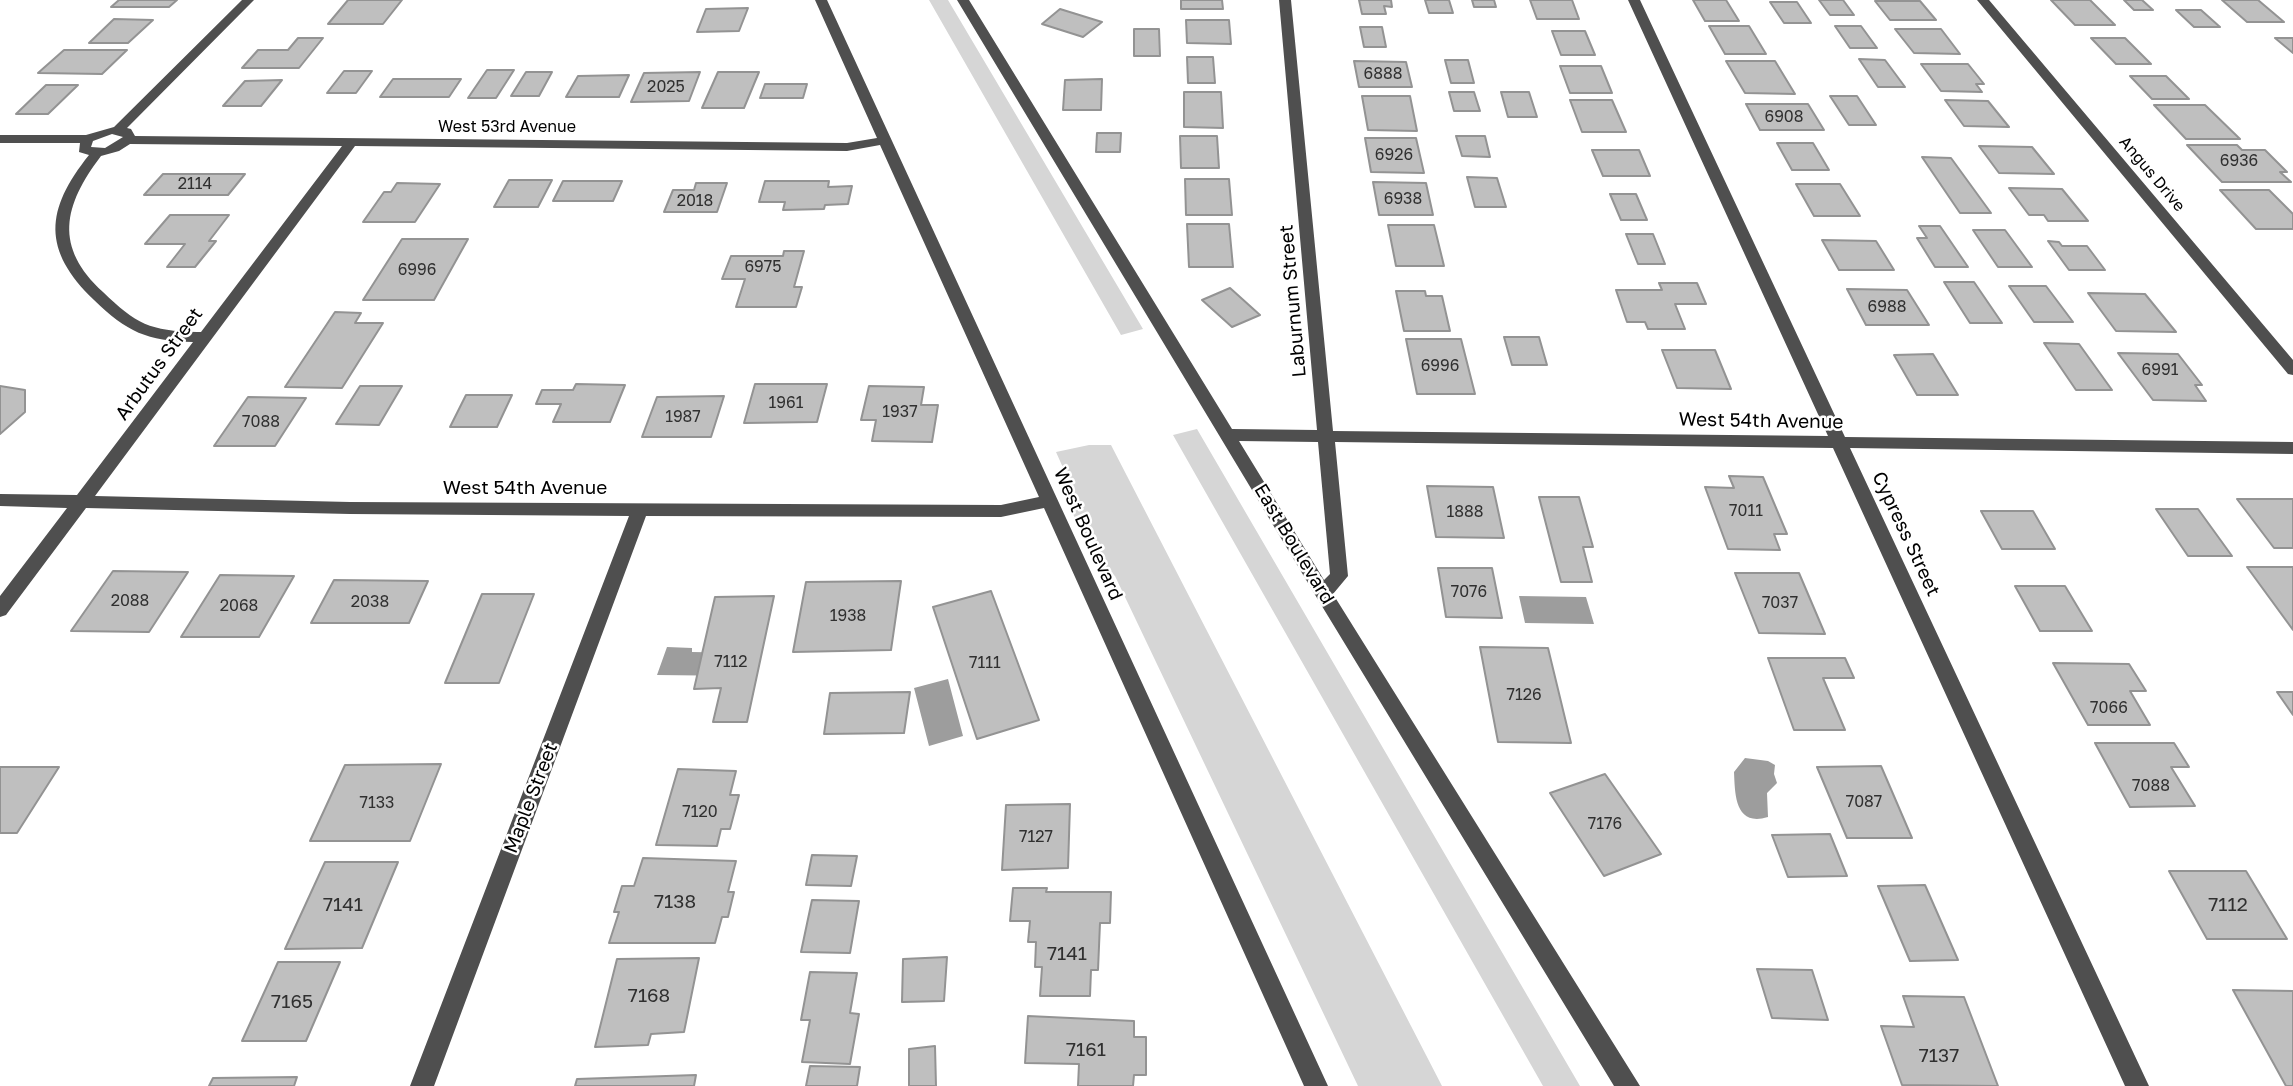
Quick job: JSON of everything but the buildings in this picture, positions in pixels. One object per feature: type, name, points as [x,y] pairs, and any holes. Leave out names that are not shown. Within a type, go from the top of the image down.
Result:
[{"type":"street","points":[[118,130],[248,0]]},
{"type":"street","name":"West Boulevard","points":[[821,0],[1315,1086]]},
{"type":"street","name":"East Boulevard","points":[[963,0],[1323,593],[1628,1086]]},
{"type":"street","name":"Laburnum Street","points":[[1285,0],[1339,576],[1323,593]]},
{"type":"street","name":"Cypress Street","points":[[1634,0],[2137,1086]]},
{"type":"street","name":"Angus Drive","points":[[1983,0],[2293,370]]},
{"type":"street","points":[[0,139],[88,139],[118,130],[129,134],[128,140],[112,150],[97,153],[84,149],[88,139]]},
{"type":"street","name":"West 53rd Avenue","points":[[128,140],[847,147],[885,140]]},
{"type":"street","name":"Arbutus Street","points":[[0,610],[351,143]]},
{"type":"street","points":[[97,153],[83,169],[64,204],[61,239],[76,274],[123,319],[140,330],[173,336],[205,337]]},
{"type":"street","name":"West 54th Avenue","points":[[1228,435],[2293,448]]},
{"type":"street","name":"West 54th Avenue","points":[[0,500],[640,510],[1001,512],[1049,501]]},
{"type":"street","name":"Maple Street","points":[[422,1086],[640,510]]},
{"type":"shaded area","points":[[929,0],[948,0],[1143,329],[1121,335]]},
{"type":"shaded area","points":[[1197,429],[1580,1086],[1543,1086],[1173,435]]},
{"type":"shaded area","points":[[1089,445],[1111,445],[1442,1086],[1358,1086],[1115,576],[1096,560],[1067,502],[1073,490],[1056,452]]},
{"type":"shaded area","points":[[1519,596],[1586,597],[1594,624],[1525,623]]},
{"type":"shaded area","points":[[667,647],[692,648],[692,652],[749,653],[743,676],[657,675]]},
{"type":"shaded area","points":[[948,679],[963,736],[929,746],[914,688]]},
{"type":"shaded area","points":[[1745,758],[1768,761],[1775,765],[1777,783],[1767,793],[1768,817],[1749,817],[1739,807],[1734,772]]}]
